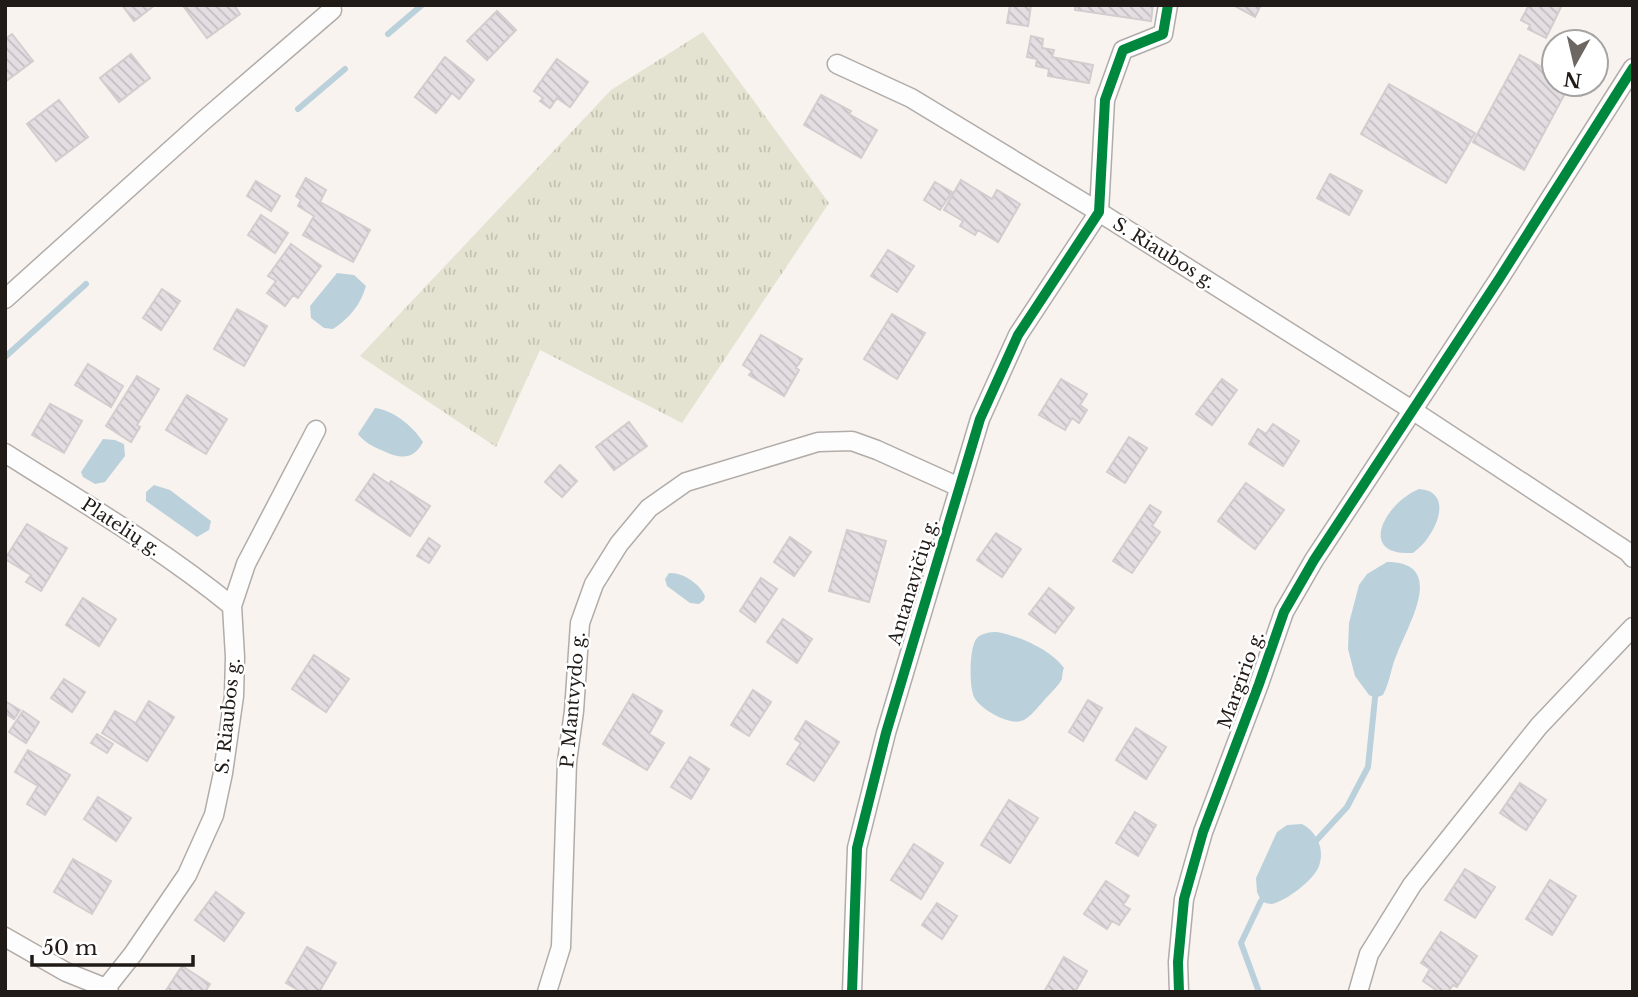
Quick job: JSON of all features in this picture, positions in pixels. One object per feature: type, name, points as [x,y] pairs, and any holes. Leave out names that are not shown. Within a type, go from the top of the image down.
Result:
[{"type":"street","points":[[1100,212],[1105,100],[1123,50],[1163,34],[1168,5]]},
{"type":"street","points":[[5,299],[203,121],[332,10]]},
{"type":"street","name":"S. Riaubos g.","points":[[837,64],[911,98],[1100,212],[1412,410],[1628,552],[1633,558]]},
{"type":"street","name":"Margirio g.","points":[[1180,992],[1178,962],[1184,899],[1203,832],[1284,612],[1314,560],[1499,279],[1633,68]]},
{"type":"street","name":"Antanavičių g.","points":[[852,992],[857,848],[886,733],[980,419],[1018,335],[1100,212]]},
{"type":"street","name":"S. Riaubos g.","points":[[108,990],[187,876],[214,815],[234,696],[232,606],[246,565],[316,430]]},
{"type":"street","name":"P. Mantvydo g.","points":[[547,992],[561,947],[567,762],[574,711],[580,623],[594,584],[619,544],[649,508],[686,482],[818,442],[852,441],[959,487]]},
{"type":"street","name":"Platelių g.","points":[[5,453],[193,574],[232,606]]},
{"type":"street","points":[[1358,992],[1369,954],[1412,885],[1539,726],[1633,627]]},
{"type":"street","points":[[5,937],[65,972],[108,990]]},
{"type":"green space","points":[[703,32],[829,203],[682,423],[540,350],[496,447],[360,356],[611,90]]},
{"type":"water","points":[[337,273],[354,275],[366,286],[358,305],[344,321],[333,329],[324,328],[311,318],[310,306]]},
{"type":"water","points":[[375,408],[395,415],[414,430],[423,442],[415,453],[405,457],[393,455],[360,437],[358,434]]},
{"type":"water","points":[[103,439],[124,444],[125,456],[105,482],[95,484],[83,477],[81,472]]},
{"type":"water","points":[[154,485],[170,490],[211,521],[209,530],[197,537],[146,501],[146,492]]},
{"type":"water","points":[[1419,489],[1428,491],[1438,500],[1437,522],[1426,541],[1413,553],[1395,552],[1385,546],[1381,538],[1382,527],[1396,505]]},
{"type":"water","points":[[1387,562],[1405,565],[1416,572],[1420,583],[1419,596],[1383,695],[1375,698],[1369,695],[1355,676],[1348,649],[1349,623],[1359,585],[1367,574]]},
{"type":"water","points":[[669,573],[680,574],[695,583],[703,592],[704,600],[699,604],[690,603],[667,586],[665,579]]},
{"type":"water","points":[[997,632],[1034,644],[1064,668],[1058,685],[1032,714],[1021,721],[1009,721],[988,711],[977,702],[972,692],[974,643],[981,635]]},
{"type":"water","points":[[1302,824],[1312,832],[1320,847],[1321,860],[1316,872],[1285,899],[1272,904],[1261,901],[1256,878],[1277,832],[1287,825]]},
{"type":"building","points":[[122,5],[155,5],[134,21]]},
{"type":"building","points":[[234,5],[240,14],[207,38],[184,7]]},
{"type":"building","points":[[1010,5],[1031,5],[1028,26],[1007,23]]},
{"type":"building","points":[[1075,5],[1153,5],[1151,21],[1075,10]]},
{"type":"building","points":[[1233,5],[1261,5],[1255,17]]},
{"type":"building","points":[[1529,5],[1562,5],[1551,28],[1540,28],[1540,35],[1528,29],[1530,25],[1521,20]]},
{"type":"building","points":[[497,11],[516,30],[487,60],[467,41]]},
{"type":"building","points":[[12,34],[33,61],[5,82],[5,39]]},
{"type":"building","points":[[1031,36],[1043,39],[1042,48],[1054,50],[1052,57],[1093,65],[1089,83],[1048,76],[1049,69],[1036,66],[1037,59],[1027,57]]},
{"type":"building","points":[[131,54],[150,78],[119,102],[100,78]]},
{"type":"building","points":[[1520,55],[1540,66],[1540,98],[1563,98],[1524,170],[1473,142]]},
{"type":"building","points":[[445,57],[474,80],[459,99],[452,93],[436,113],[415,97]]},
{"type":"building","points":[[557,59],[588,82],[570,107],[557,98],[550,108],[540,101],[543,98],[534,91]]},
{"type":"building","points":[[1389,84],[1475,133],[1446,183],[1361,134]]},
{"type":"building","points":[[821,95],[851,111],[849,114],[877,130],[861,158],[804,125]]},
{"type":"building","points":[[59,100],[88,137],[56,161],[27,124]]},
{"type":"building","points":[[1330,174],[1362,191],[1349,215],[1317,198]]},
{"type":"building","points":[[306,178],[326,190],[320,202],[370,230],[353,262],[303,235],[314,216],[298,206],[301,200],[296,196]]},
{"type":"building","points":[[961,180],[992,199],[997,190],[1020,204],[998,242],[978,230],[975,235],[960,226],[963,221],[944,210]]},
{"type":"building","points":[[256,181],[280,196],[271,211],[247,196]]},
{"type":"building","points":[[935,182],[952,192],[940,210],[924,200]]},
{"type":"building","points":[[261,215],[288,233],[275,253],[248,235]]},
{"type":"building","points":[[291,244],[321,266],[298,298],[293,295],[285,306],[267,293],[276,281],[268,276]]},
{"type":"building","points":[[888,250],[914,266],[897,292],[871,276]]},
{"type":"building","points":[[162,289],[180,301],[161,330],[143,318]]},
{"type":"building","points":[[237,309],[267,326],[244,366],[214,349]]},
{"type":"building","points":[[892,314],[925,333],[897,379],[864,359]]},
{"type":"building","points":[[761,335],[802,359],[796,368],[799,370],[784,396],[749,375],[752,371],[743,365]]},
{"type":"building","points":[[88,364],[123,386],[111,407],[75,385]]},
{"type":"building","points":[[137,376],[159,389],[137,425],[140,427],[131,442],[106,426]]},
{"type":"building","points":[[1061,379],[1087,394],[1080,405],[1087,410],[1079,423],[1072,418],[1065,430],[1039,415]]},
{"type":"building","points":[[1222,379],[1237,390],[1212,425],[1196,414]]},
{"type":"building","points":[[187,395],[227,419],[206,454],[166,430]]},
{"type":"building","points":[[50,404],[82,421],[64,453],[32,435]]},
{"type":"building","points":[[629,422],[647,446],[614,470],[596,447]]},
{"type":"building","points":[[1273,424],[1299,441],[1283,466],[1249,444],[1258,429],[1266,434]]},
{"type":"building","points":[[1129,437],[1147,448],[1125,483],[1107,472]]},
{"type":"building","points":[[560,465],[577,481],[562,497],[545,482]]},
{"type":"building","points":[[374,474],[389,484],[391,481],[430,506],[410,536],[356,500]]},
{"type":"building","points":[[1246,483],[1284,510],[1255,549],[1218,521]]},
{"type":"building","points":[[1150,505],[1161,512],[1152,526],[1160,532],[1132,573],[1113,561]]},
{"type":"building","points":[[27,524],[67,548],[41,591],[26,582],[31,575],[5,559]]},
{"type":"building","points":[[847,530],[886,541],[869,602],[829,591]]},
{"type":"building","points":[[996,533],[1021,549],[1002,577],[977,560]]},
{"type":"building","points":[[790,537],[811,552],[794,576],[774,562]]},
{"type":"building","points":[[429,538],[440,546],[429,563],[417,556]]},
{"type":"building","points":[[761,578],[777,589],[755,622],[740,611]]},
{"type":"building","points":[[1049,588],[1074,608],[1055,633],[1029,614]]},
{"type":"building","points":[[83,598],[116,619],[99,646],[66,625]]},
{"type":"building","points":[[783,619],[812,639],[797,663],[767,642]]},
{"type":"building","points":[[314,655],[349,679],[326,712],[292,689]]},
{"type":"building","points":[[64,679],[85,692],[72,712],[51,698]]},
{"type":"building","points":[[753,690],[771,702],[749,736],[731,725]]},
{"type":"building","points":[[633,694],[662,711],[649,734],[664,743],[647,770],[603,744]]},
{"type":"building","points":[[1088,700],[1102,708],[1083,741],[1069,732]]},
{"type":"building","points":[[5,701],[20,710],[14,719],[5,713]]},
{"type":"building","points":[[149,701],[174,717],[147,761],[102,733],[115,711],[136,723]]},
{"type":"building","points":[[23,711],[39,722],[26,743],[9,732]]},
{"type":"building","points":[[806,721],[839,742],[814,781],[787,764],[801,743],[795,739]]},
{"type":"building","points":[[1136,728],[1166,747],[1146,779],[1116,760]]},
{"type":"building","points":[[97,734],[113,744],[107,753],[91,743]]},
{"type":"building","points":[[28,750],[70,775],[45,815],[27,804],[38,786],[15,772]]},
{"type":"building","points":[[690,757],[709,769],[691,799],[671,787]]},
{"type":"building","points":[[1520,783],[1546,800],[1526,830],[1500,813]]},
{"type":"building","points":[[98,797],[131,818],[116,841],[84,819]]},
{"type":"building","points":[[1009,800],[1038,818],[1010,863],[981,845]]},
{"type":"building","points":[[1135,812],[1156,825],[1138,856],[1116,843]]},
{"type":"building","points":[[914,844],[943,863],[921,899],[891,880]]},
{"type":"building","points":[[73,859],[111,881],[92,914],[54,892]]},
{"type":"building","points":[[1465,869],[1495,887],[1475,918],[1445,900]]},
{"type":"building","points":[[1550,880],[1576,896],[1552,935],[1526,919]]},
{"type":"building","points":[[1106,881],[1129,896],[1123,905],[1130,909],[1119,925],[1112,921],[1107,929],[1084,914]]},
{"type":"building","points":[[216,892],[244,913],[224,941],[195,920]]},
{"type":"building","points":[[937,903],[957,916],[942,939],[922,925]]},
{"type":"building","points":[[1441,932],[1477,956],[1457,987],[1453,985],[1448,992],[1439,992],[1423,981],[1430,969],[1421,963]]},
{"type":"building","points":[[307,947],[336,963],[319,992],[301,992],[286,983]]},
{"type":"building","points":[[1064,957],[1087,971],[1075,992],[1044,992]]},
{"type":"building","points":[[182,966],[210,984],[205,992],[165,992]]},
{"type":"waterway","points":[[388,34],[422,5]]},
{"type":"waterway","points":[[298,109],[345,69]]},
{"type":"waterway","points":[[5,357],[86,284]]},
{"type":"waterway","points":[[1314,843],[1347,807],[1368,767],[1375,698]]},
{"type":"waterway","points":[[1259,992],[1241,943],[1261,901],[1267,895]]},
{"type":"cycle path","points":[[852,992],[857,848],[886,733],[980,419],[1018,335],[1099,212],[1105,100],[1123,50],[1163,34],[1168,5]]},
{"type":"cycle path","points":[[1179,992],[1178,962],[1184,899],[1203,832],[1284,612],[1314,560],[1499,279],[1633,68]]}]
